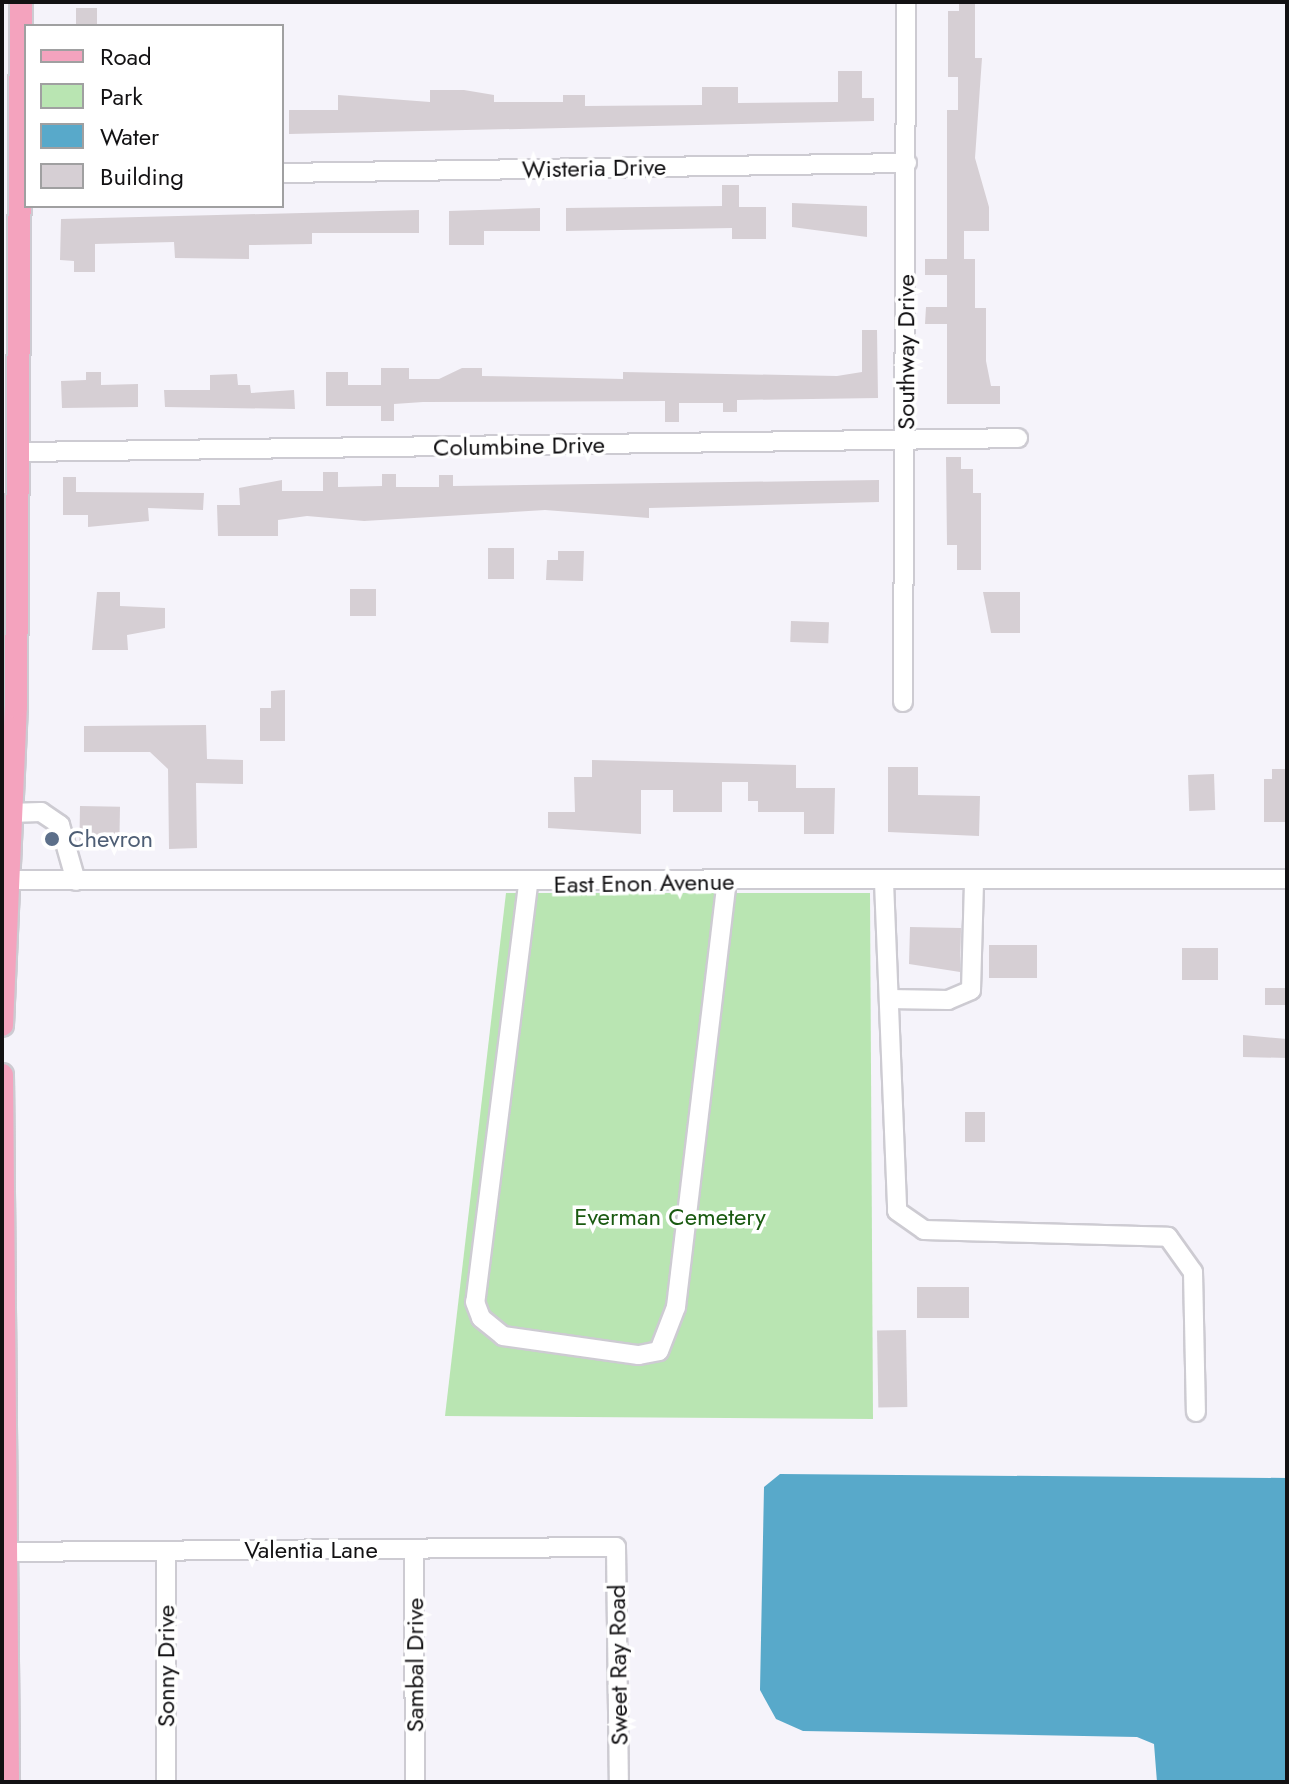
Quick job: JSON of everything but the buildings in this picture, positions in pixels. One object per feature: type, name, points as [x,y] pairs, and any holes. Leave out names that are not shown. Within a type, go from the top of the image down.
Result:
[{"type":"main road","points":[[2,1025],[9,707],[21,452],[11,304],[11,254],[24,178],[12,54],[21,2]]},
{"type":"main road","points":[[2,1075],[3,1552],[8,1782]]},
{"type":"street","name":"Southway Drive","points":[[903,702],[906,2]]},
{"type":"street","name":"Wisteria Drive","points":[[284,173],[907,163]]},
{"type":"street","name":"Columbine Drive","points":[[21,452],[1018,438]]},
{"type":"street","points":[[9,813],[41,812],[60,825],[76,881]]},
{"type":"street","name":"East Enon Avenue","points":[[4,880],[528,885],[1287,879]]},
{"type":"street","points":[[889,999],[948,1000],[971,990],[974,881]]},
{"type":"street","points":[[528,885],[475,1302],[481,1318],[503,1336],[639,1355],[659,1351],[676,1307],[727,882]]},
{"type":"street","points":[[884,882],[897,1211],[924,1230],[1168,1237],[1193,1272],[1196,1412]]},
{"type":"street","name":"Valentia Lane","points":[[3,1552],[616,1547]]},
{"type":"street","name":"Sweet Ray Road","points":[[616,1547],[619,1782]]},
{"type":"street","name":"Sambal Drive","points":[[414,1549],[415,1782]]},
{"type":"street","name":"Sonny Drive","points":[[166,1551],[166,1782]]},
{"type":"green space","name":"Everman Cemetery","points":[[506,893],[870,893],[873,1419],[445,1416]]},
{"type":"water","points":[[780,1474],[1287,1478],[1287,1782],[1157,1782],[1154,1744],[1137,1737],[803,1731],[776,1719],[760,1690],[764,1487]]},
{"type":"place","name":"Chevron","points":[[52,839]]}]
